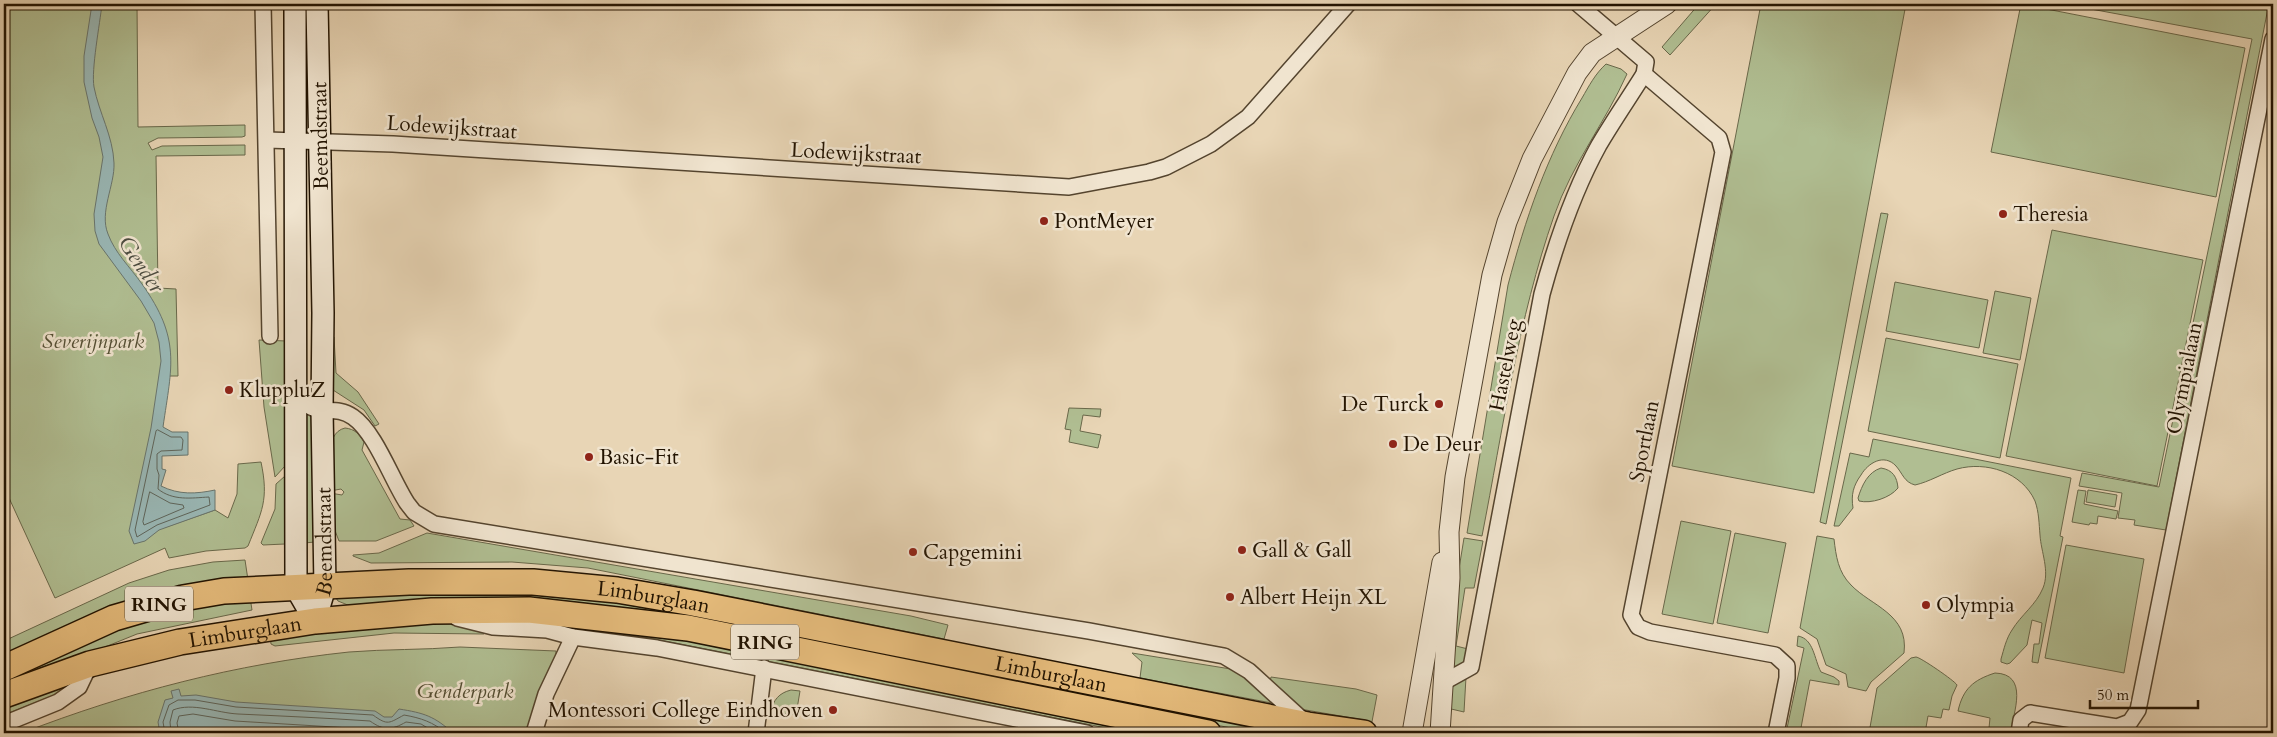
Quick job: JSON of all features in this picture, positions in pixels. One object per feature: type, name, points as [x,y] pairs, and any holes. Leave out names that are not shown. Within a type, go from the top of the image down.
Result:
[{"type":"main road","name":"Beemdstraat","points":[[295,4],[296,588],[315,621]]},
{"type":"main road","name":"Beemdstraat","points":[[315,621],[325,586],[321,140],[317,4]]},
{"type":"main road","name":"Limburglaan","points":[[4,668],[106,621],[146,607],[224,591],[409,582],[533,582],[616,590],[702,604],[1308,724],[1364,733]]},
{"type":"main road","name":"Limburglaan","points":[[4,695],[90,664],[180,642],[315,621],[432,611],[529,610],[688,628],[1208,733]]},
{"type":"street","points":[[264,4],[270,336]]},
{"type":"street","name":"Lodewijkstraat","points":[[295,140],[321,140],[1069,187],[1150,172],[1211,144],[1248,117],[1348,4]]},
{"type":"street","name":"Sportlaan","points":[[1578,4],[1617,35],[1645,68],[1719,138],[1723,152],[1631,615],[1638,627],[1650,632],[1775,655],[1787,666],[1776,733]]},
{"type":"street","name":"Hastelweg","points":[[1440,733],[1450,578],[1449,532],[1454,476],[1492,275],[1507,222],[1532,160],[1577,73],[1592,53],[1667,4]]},
{"type":"street","name":"Olympialaan","points":[[2019,733],[2021,720],[2030,713],[2117,727],[2135,728],[2273,39]]},
{"type":"street","name":"Hastelweg","points":[[1444,682],[1470,667],[1542,294],[1554,251],[1578,187],[1599,145],[1645,68]]},
{"type":"street","name":"Beemdstraat","points":[[267,140],[295,140]]},
{"type":"street","name":"Limburglaan","points":[[295,388],[308,406],[314,410],[336,409],[354,418],[373,440],[400,491],[414,512],[423,519],[442,527],[1089,631],[1224,656],[1249,671],[1308,724]]},
{"type":"street","name":"Hastelweg","points":[[1412,733],[1437,581],[1449,532]]},
{"type":"street","name":"Limburglaan","points":[[432,611],[492,627],[547,630],[573,636],[657,648],[1087,733]]},
{"type":"street","points":[[534,733],[546,694],[573,636]]},
{"type":"street","points":[[4,724],[58,702],[79,687],[90,664]]},
{"type":"street","points":[[756,733],[764,668]]},
{"type":"green space","name":"Severijnpark","points":[[4,4],[137,4],[138,127],[245,125],[245,136],[242,137],[158,138],[148,143],[152,150],[162,146],[245,145],[245,155],[156,156],[158,288],[176,289],[178,376],[168,376],[158,465],[163,528],[215,510],[228,518],[237,494],[238,464],[261,462],[264,486],[263,505],[253,534],[248,546],[245,548],[206,551],[169,558],[165,548],[55,598],[4,487],[4,372],[6,372],[4,340]]},
{"type":"green space","points":[[1699,4],[1716,4],[1670,55],[1662,47]]},
{"type":"green space","points":[[1761,4],[1906,4],[1814,493],[1672,466]]},
{"type":"green space","points":[[2021,4],[2245,48],[2216,197],[1991,152]]},
{"type":"green space","points":[[2064,4],[2227,4],[2268,8],[2166,530],[2134,525],[2135,520],[2118,518],[2122,493],[2079,486],[2082,473],[2159,487],[2252,39]]},
{"type":"green space","points":[[1606,64],[1621,69],[1627,74],[1609,110],[1579,161],[1554,216],[1541,255],[1521,334],[1482,536],[1467,533],[1508,285],[1522,236],[1538,188],[1558,142],[1590,85]]},
{"type":"green space","points":[[1881,213],[1888,214],[1826,524],[1820,522]]},
{"type":"green space","points":[[2052,230],[2203,260],[2157,486],[2006,456]]},
{"type":"green space","points":[[1895,282],[1988,300],[1979,348],[1886,331]]},
{"type":"green space","points":[[1995,291],[2031,298],[2020,360],[1983,353]]},
{"type":"green space","points":[[334,337],[336,373],[358,392],[379,424],[375,426],[364,410],[333,390],[330,342]]},
{"type":"green space","points":[[1886,338],[2018,364],[2000,458],[1868,431]]},
{"type":"green space","points":[[259,340],[287,341],[285,466],[275,477],[264,407]]},
{"type":"green space","points":[[1069,408],[1101,409],[1100,417],[1083,415],[1080,431],[1101,435],[1098,448],[1069,442],[1071,430],[1065,429]]},
{"type":"green space","points":[[304,412],[312,416],[315,542],[304,543]]},
{"type":"green space","points":[[345,428],[354,431],[362,439],[364,442],[362,450],[400,519],[410,520],[414,526],[376,541],[339,541],[334,528],[330,493],[342,495],[344,492],[341,489],[330,491],[329,455],[333,437],[338,431]]},
{"type":"green space","points":[[1873,439],[2071,478],[2060,536],[2063,537],[2038,663],[2032,662],[2034,644],[2039,644],[2042,623],[2032,620],[2027,645],[2010,663],[2001,662],[2010,633],[2036,600],[2045,582],[2046,575],[2039,518],[2035,501],[2029,491],[2012,476],[2002,471],[1980,467],[1957,469],[1915,485],[1906,480],[1891,462],[1881,460],[1872,463],[1864,471],[1853,491],[1853,508],[1839,526],[1834,526],[1850,453],[1869,457]]},
{"type":"green space","points":[[1881,468],[1889,470],[1894,475],[1898,488],[1895,492],[1880,499],[1869,502],[1859,501],[1858,498],[1866,480],[1872,473]]},
{"type":"green space","points":[[285,476],[285,544],[263,545],[261,543],[275,509],[276,484]]},
{"type":"green space","points":[[2078,490],[2086,491],[2084,504],[2118,511],[2116,519],[2098,516],[2097,524],[2090,523],[2089,525],[2072,522]]},
{"type":"green space","points":[[2088,490],[2117,495],[2115,507],[2086,502]]},
{"type":"green space","points":[[1681,521],[1731,531],[1713,624],[1662,614]]},
{"type":"green space","points":[[427,533],[911,616],[948,625],[944,639],[588,568],[512,562],[371,563],[353,556],[379,553]]},
{"type":"green space","points":[[1735,533],[1786,543],[1768,633],[1717,623]]},
{"type":"green space","points":[[1817,536],[1834,539],[1838,564],[1843,575],[1859,592],[1887,612],[1901,629],[1904,640],[1904,653],[1871,682],[1866,691],[1848,687],[1846,674],[1826,665],[1817,639],[1800,628]]},
{"type":"green space","points":[[1464,538],[1483,541],[1474,588],[1465,588],[1456,646],[1468,649],[1468,661],[1453,672],[1458,575]]},
{"type":"green space","points":[[2066,545],[2144,559],[2124,673],[2045,658]]},
{"type":"green space","points":[[245,560],[248,580],[4,659],[4,641],[129,583],[169,570],[213,562]]},
{"type":"green space","points":[[521,591],[656,605],[1305,733],[1241,730],[748,631],[355,608],[338,601],[336,598]]},
{"type":"green space","points":[[250,597],[252,610],[137,634],[4,688],[4,677],[132,620]]},
{"type":"green space","points":[[437,620],[484,631],[484,634],[394,633],[275,646],[271,644],[270,635]]},
{"type":"green space","points":[[503,624],[625,627],[1176,733],[1132,733],[649,638],[571,628]]},
{"type":"green space","points":[[1798,636],[1810,645],[1821,672],[1834,677],[1839,681],[1839,685],[1810,680],[1800,733],[1786,733],[1804,648],[1797,646]]},
{"type":"green space","name":"Genderpark","points":[[460,647],[556,651],[556,658],[528,733],[22,733],[102,705],[224,672],[307,657],[349,652]]},
{"type":"green space","points":[[1132,653],[1237,670],[1277,704],[1140,678],[1142,662]]},
{"type":"green space","points":[[1916,657],[1957,685],[1949,710],[1943,709],[1941,718],[1928,716],[1925,733],[1869,733],[1877,688],[1911,658]]},
{"type":"green space","points":[[1995,673],[2006,675],[2016,687],[2016,705],[2010,733],[1998,733],[1999,730],[1989,728],[1990,718],[1958,711],[1960,703],[1970,686]]},
{"type":"green space","points":[[1271,677],[1356,689],[1377,695],[1371,727],[1364,720],[1300,709],[1270,682]]},
{"type":"green space","points":[[1466,677],[1464,712],[1447,708],[1451,686]]},
{"type":"green space","points":[[71,684],[64,691],[4,715],[4,705]]},
{"type":"green space","points":[[791,690],[800,691],[796,715],[771,712],[777,698]]},
{"type":"water","points":[[92,4],[102,4],[93,79],[96,97],[109,134],[114,163],[106,208],[106,226],[108,234],[123,260],[154,303],[168,337],[171,369],[163,427],[172,432],[188,432],[188,455],[162,456],[162,469],[166,470],[161,486],[174,491],[188,493],[215,490],[215,510],[159,530],[145,541],[134,544],[129,531],[151,428],[161,361],[154,323],[141,301],[99,244],[95,231],[94,214],[103,157],[84,82],[84,56]]},
{"type":"water","points":[[179,689],[181,696],[196,695],[236,702],[375,711],[384,717],[392,717],[399,709],[428,716],[453,733],[160,733],[158,722],[165,700],[173,698],[171,691]]},
{"type":"place","name":"Theresia","points":[[2003,214]]},
{"type":"place","name":"PontMeyer","points":[[1044,221]]},
{"type":"place","name":"KluppluZ","points":[[229,390]]},
{"type":"place","name":"De Turck","points":[[1439,404]]},
{"type":"place","name":"De Deur","points":[[1393,444]]},
{"type":"place","name":"Basic-Fit","points":[[589,457]]},
{"type":"place","name":"Gall & Gall","points":[[1242,550]]},
{"type":"place","name":"Capgemini","points":[[913,552]]},
{"type":"place","name":"Albert Heijn XL","points":[[1230,597]]},
{"type":"place","name":"Olympia","points":[[1926,605]]},
{"type":"place","name":"Montessori College Eindhoven","points":[[833,710]]},
{"type":"water label","name":"Gender","points":[[142,264]]}]
